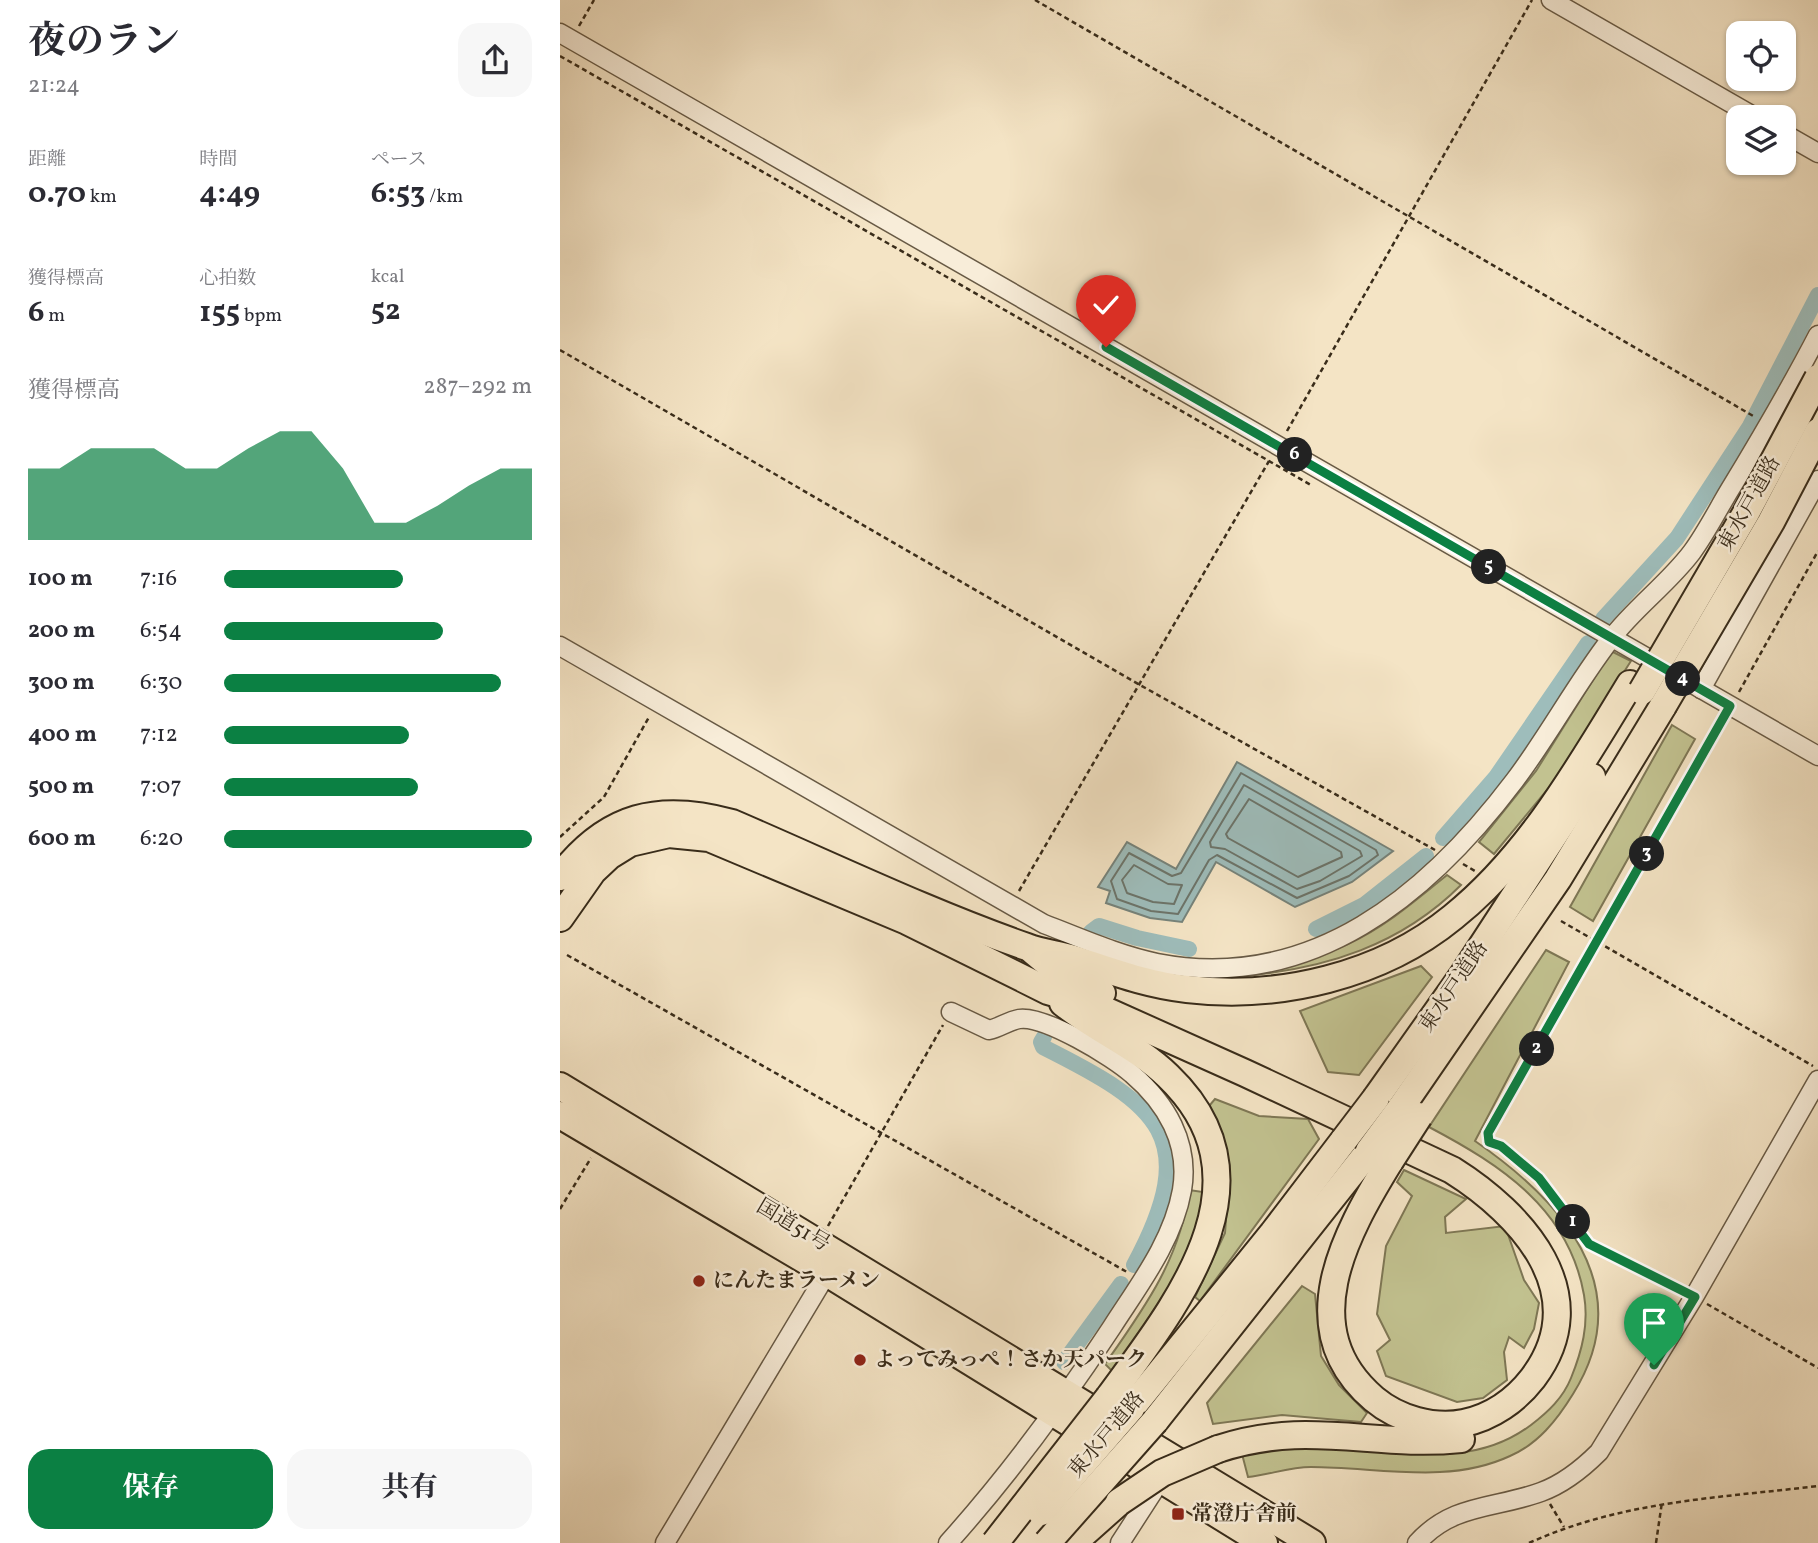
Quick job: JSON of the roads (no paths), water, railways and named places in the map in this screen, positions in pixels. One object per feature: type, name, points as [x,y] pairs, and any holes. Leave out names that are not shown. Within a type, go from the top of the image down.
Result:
[{"type":"highway","name":"東水戸道路","points":[[1047,1543],[1155,1422],[1379,1156],[1565,883],[1645,694],[1818,378]]},
{"type":"highway","name":"東水戸道路","points":[[1014,1543],[1121,1402],[1273,1233],[1376,1098],[1463,975],[1570,814],[1645,694],[1818,432]]},
{"type":"highway","points":[[560,877],[590,844],[614,827],[636,818],[682,812],[732,823],[1029,948],[1146,981],[1224,992],[1296,987],[1391,956],[1452,918],[1508,863],[1645,694]]},
{"type":"highway","points":[[560,918],[576,893],[609,856],[650,836],[692,834],[727,844],[907,922],[1048,991],[1089,1003],[1414,1150],[1484,1191],[1514,1217],[1535,1243],[1550,1275],[1556,1312],[1550,1347],[1541,1367],[1522,1392],[1496,1411],[1476,1419],[1440,1424],[1399,1414],[1365,1391],[1344,1363],[1336,1345],[1331,1306],[1337,1264],[1379,1156]]},
{"type":"highway","points":[[1029,948],[1062,975],[1334,1098],[1480,1171],[1515,1195],[1552,1244],[1570,1288],[1572,1315],[1565,1349],[1552,1379],[1530,1405],[1499,1427],[1481,1435],[1433,1441],[1294,1433],[1241,1441],[1186,1461],[1134,1491],[1073,1543]]},
{"type":"highway","points":[[995,1543],[1121,1402],[1204,1249],[1214,1214],[1214,1161],[1205,1130],[1178,1086],[1130,1046],[1083,1019],[1048,991]]},
{"type":"highway","name":"国道51号","points":[[560,1086],[819,1241],[1061,1404],[1160,1481],[1264,1543]]},
{"type":"highway","name":"国道51号","points":[[560,1115],[827,1273],[1312,1543]]},
{"type":"street","points":[[1550,0],[1734,105]]},
{"type":"street","points":[[566,36],[1818,756]]},
{"type":"street","points":[[1796,140],[1818,153]]},
{"type":"street","points":[[560,646],[1044,924],[1125,955],[1159,963],[1230,967],[1287,958],[1317,948],[1373,920],[1451,859],[1516,779],[1611,638],[1671,579],[1694,549],[1770,425],[1818,335]]},
{"type":"street","points":[[1701,689],[1818,480]]},
{"type":"street","points":[[948,1543],[1061,1404],[1155,1259],[1182,1190],[1180,1148],[1174,1126],[1164,1106],[1121,1064],[1035,1020],[1019,1019],[989,1030],[951,1012]]},
{"type":"street","points":[[1417,1543],[1426,1533],[1452,1516],[1481,1505],[1542,1492],[1581,1468],[1599,1452],[1695,1297],[1818,1080]]},
{"type":"street","points":[[664,1543],[827,1273]]},
{"type":"street","points":[[1120,1543],[1160,1481]]},
{"type":"water","points":[[1237,762],[1393,851],[1352,882],[1295,907],[1216,862],[1182,922],[1150,918],[1106,903],[1110,891],[1098,887],[1127,842],[1176,869]]},
{"type":"waterway","points":[[1603,619],[1677,538],[1750,426],[1818,295]]},
{"type":"waterway","points":[[1443,838],[1496,777],[1588,643]]},
{"type":"waterway","points":[[1316,929],[1364,905],[1426,856]]},
{"type":"waterway","points":[[1091,932],[1099,926],[1137,938],[1189,949]]},
{"type":"waterway","points":[[1044,1037],[1041,1042],[1043,1047],[1116,1088],[1141,1108],[1158,1130],[1166,1155],[1165,1185],[1155,1221],[1134,1265]]},
{"type":"waterway","points":[[1064,1362],[1121,1284]]},
{"type":"place","name":"にんたまラーメン","points":[[699,1281]]},
{"type":"place","name":"よってみっぺ！さか天パーク","points":[[860,1360]]},
{"type":"place","name":"常澄庁舎前","points":[[1178,1514]]}]
